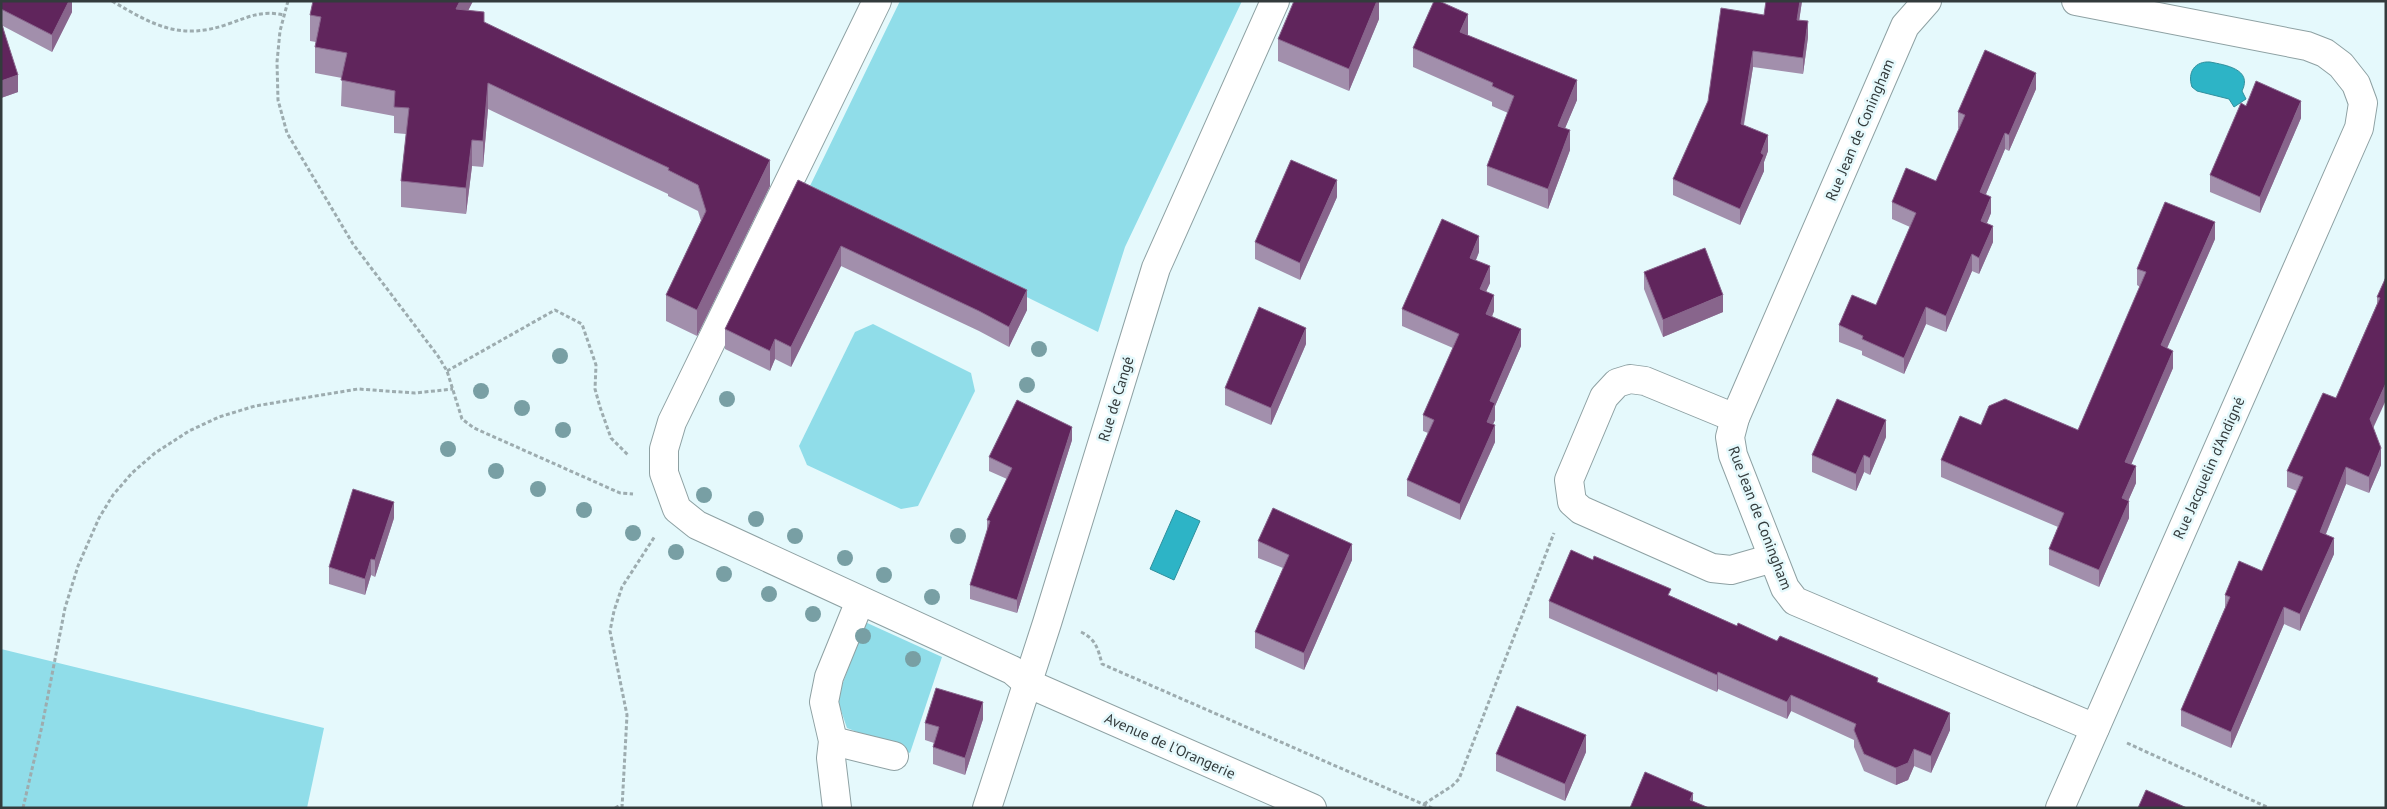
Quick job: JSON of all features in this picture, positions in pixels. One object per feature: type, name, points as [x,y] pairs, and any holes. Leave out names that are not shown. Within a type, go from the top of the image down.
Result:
[{"type":"street","points":[[673,497],[664,473],[664,449],[672,422],[877,1]]},
{"type":"street","name":"Rue de Cangé","points":[[987,808],[1047,623],[1156,268],[1275,1]]},
{"type":"street","name":"Rue Jean de Coningham","points":[[1927,1],[1905,26],[1735,418],[1730,437],[1733,455],[1785,588],[1795,601],[2094,728]]},
{"type":"street","points":[[2076,1],[2307,46],[2325,53],[2341,65],[2356,84],[2369,112]]},
{"type":"street","name":"Rue Jacquelin d'Andigné","points":[[2060,808],[2369,112]]},
{"type":"street","points":[[1735,418],[1646,381],[1630,378],[1617,383],[1604,397],[1569,480],[1572,502],[1581,510],[1712,568],[1732,570],[1774,558]]},
{"type":"street","name":"Avenue de l'Orangerie","points":[[673,497],[697,525],[860,602],[1012,670],[1027,683],[1312,808]]},
{"type":"street","points":[[837,808],[831,758],[833,741],[824,702],[829,677],[860,602]]},
{"type":"street","points":[[833,741],[894,756]]},
{"type":"path","points":[[112,1],[164,28],[206,30],[255,13],[271,12],[284,15]]},
{"type":"path","points":[[288,1],[277,62],[278,100],[287,133],[353,244],[447,370],[462,419],[482,432],[620,493],[673,497]]},
{"type":"path","points":[[447,370],[555,310],[582,324],[596,366],[595,389],[597,398],[611,438],[638,466],[673,497]]},
{"type":"path","points":[[23,808],[42,726],[65,608],[78,566],[104,510],[113,495],[132,473],[155,453],[189,431],[219,417],[255,406],[358,389],[416,393],[453,390]]},
{"type":"path","points":[[615,808],[622,806],[627,715],[610,631],[622,587],[673,497]]},
{"type":"path","points":[[1424,804],[1452,786],[1459,779],[1559,519],[1572,502]]},
{"type":"path","points":[[1047,623],[1076,630],[1089,636],[1097,646],[1102,664],[1432,808]]},
{"type":"path","points":[[2094,728],[2269,808]]},
{"type":"shaded area","points":[[900,1],[1242,1],[1125,247],[1098,332],[808,190]]},
{"type":"shaded area","points":[[2210,62],[2236,69],[2241,73],[2244,78],[2242,91],[2246,99],[2234,107],[2229,99],[2197,91],[2192,87],[2191,77],[2194,68],[2200,63]]},
{"type":"shaded area","points":[[873,324],[971,373],[975,391],[918,506],[901,509],[807,465],[799,446],[855,332]]},
{"type":"shaded area","points":[[1176,510],[1200,521],[1174,580],[1150,569]]},
{"type":"shaded area","points":[[865,622],[942,657],[910,753],[847,728],[837,699]]},
{"type":"shaded area","points":[[1,649],[324,728],[307,808],[1,808]]},
{"type":"building","points":[[1,1],[69,1],[52,35],[1,9]]},
{"type":"building","points":[[313,1],[460,1],[456,9],[484,12],[484,22],[770,160],[697,310],[666,295],[706,211],[698,185],[668,170],[669,168],[488,83],[483,141],[472,140],[466,188],[401,181],[409,108],[394,107],[395,91],[341,80],[347,53],[315,47],[321,17],[310,15]]},
{"type":"building","points":[[1294,1],[1377,1],[1349,69],[1278,39]]},
{"type":"building","points":[[1434,1],[1439,1],[1468,14],[1460,32],[1577,80],[1558,126],[1570,130],[1548,189],[1487,166],[1514,96],[1492,86],[1493,83],[1413,48]]},
{"type":"building","points":[[1766,1],[1800,1],[1797,20],[1808,21],[1803,58],[1753,51],[1741,124],[1768,135],[1761,153],[1764,155],[1740,209],[1673,179],[1708,101],[1721,8],[1764,15]]},
{"type":"building","points":[[1,22],[18,75],[1,81]]},
{"type":"building","points":[[1985,50],[2036,73],[2009,135],[2005,133],[1980,192],[1991,197],[1981,221],[1993,226],[1979,258],[1972,254],[1946,316],[1926,307],[1904,358],[1862,339],[1863,336],[1839,325],[1852,295],[1876,305],[1916,213],[1892,202],[1906,168],[1936,181],[1965,115],[1958,112]]},
{"type":"building","points":[[2256,81],[2301,101],[2260,197],[2210,175],[2241,103],[2246,106]]},
{"type":"building","points":[[1291,160],[1337,180],[1300,263],[1255,242]]},
{"type":"building","points":[[798,180],[1027,290],[1009,327],[841,246],[791,347],[775,339],[770,351],[725,329]]},
{"type":"building","points":[[2165,202],[2215,222],[2161,345],[2173,351],[2125,462],[2136,466],[2122,498],[2129,501],[2099,570],[2049,549],[2064,513],[1941,460],[1960,416],[1981,425],[1989,406],[2005,399],[2078,430],[2146,272],[2137,269]]},
{"type":"building","points":[[1442,219],[1479,236],[1470,258],[1490,266],[1480,289],[1494,295],[1486,314],[1521,329],[1490,401],[1495,403],[1487,422],[1495,425],[1460,504],[1407,480],[1434,420],[1423,415],[1459,334],[1402,309]]},
{"type":"building","points":[[1705,248],[1723,295],[1663,320],[1644,272]]},
{"type":"building","points":[[2386,277],[2386,383],[2370,419],[2381,448],[2369,477],[2346,467],[2320,532],[2334,538],[2300,614],[2284,607],[2231,732],[2181,710],[2230,597],[2225,595],[2239,561],[2262,571],[2303,477],[2287,471],[2323,393],[2336,398],[2380,298],[2377,297]]},
{"type":"building","points":[[1259,307],[1306,328],[1271,408],[1225,388]]},
{"type":"building","points":[[1837,399],[1886,420],[1870,458],[1864,455],[1856,474],[1812,455]]},
{"type":"building","points":[[1017,400],[1072,427],[1017,600],[970,585],[990,521],[987,520],[1012,468],[989,457]]},
{"type":"building","points":[[353,489],[394,502],[375,560],[371,559],[365,579],[329,567]]},
{"type":"building","points":[[1273,508],[1352,544],[1304,653],[1255,632],[1289,555],[1258,541]]},
{"type":"building","points":[[1571,550],[1593,560],[1594,556],[1671,589],[1668,595],[1737,626],[1738,623],[1777,641],[1780,636],[1878,678],[1877,682],[1950,713],[1931,756],[1914,749],[1908,763],[1896,768],[1864,754],[1854,730],[1856,724],[1791,695],[1787,702],[1718,672],[1717,675],[1549,601]]},
{"type":"building","points":[[936,688],[983,702],[965,758],[933,747],[939,727],[925,723]]},
{"type":"building","points":[[1517,706],[1586,735],[1565,784],[1496,754]]},
{"type":"building","points":[[1645,772],[1693,793],[1690,800],[1709,808],[1630,808]]},
{"type":"building","points":[[2146,790],[2187,808],[2138,808]]}]
